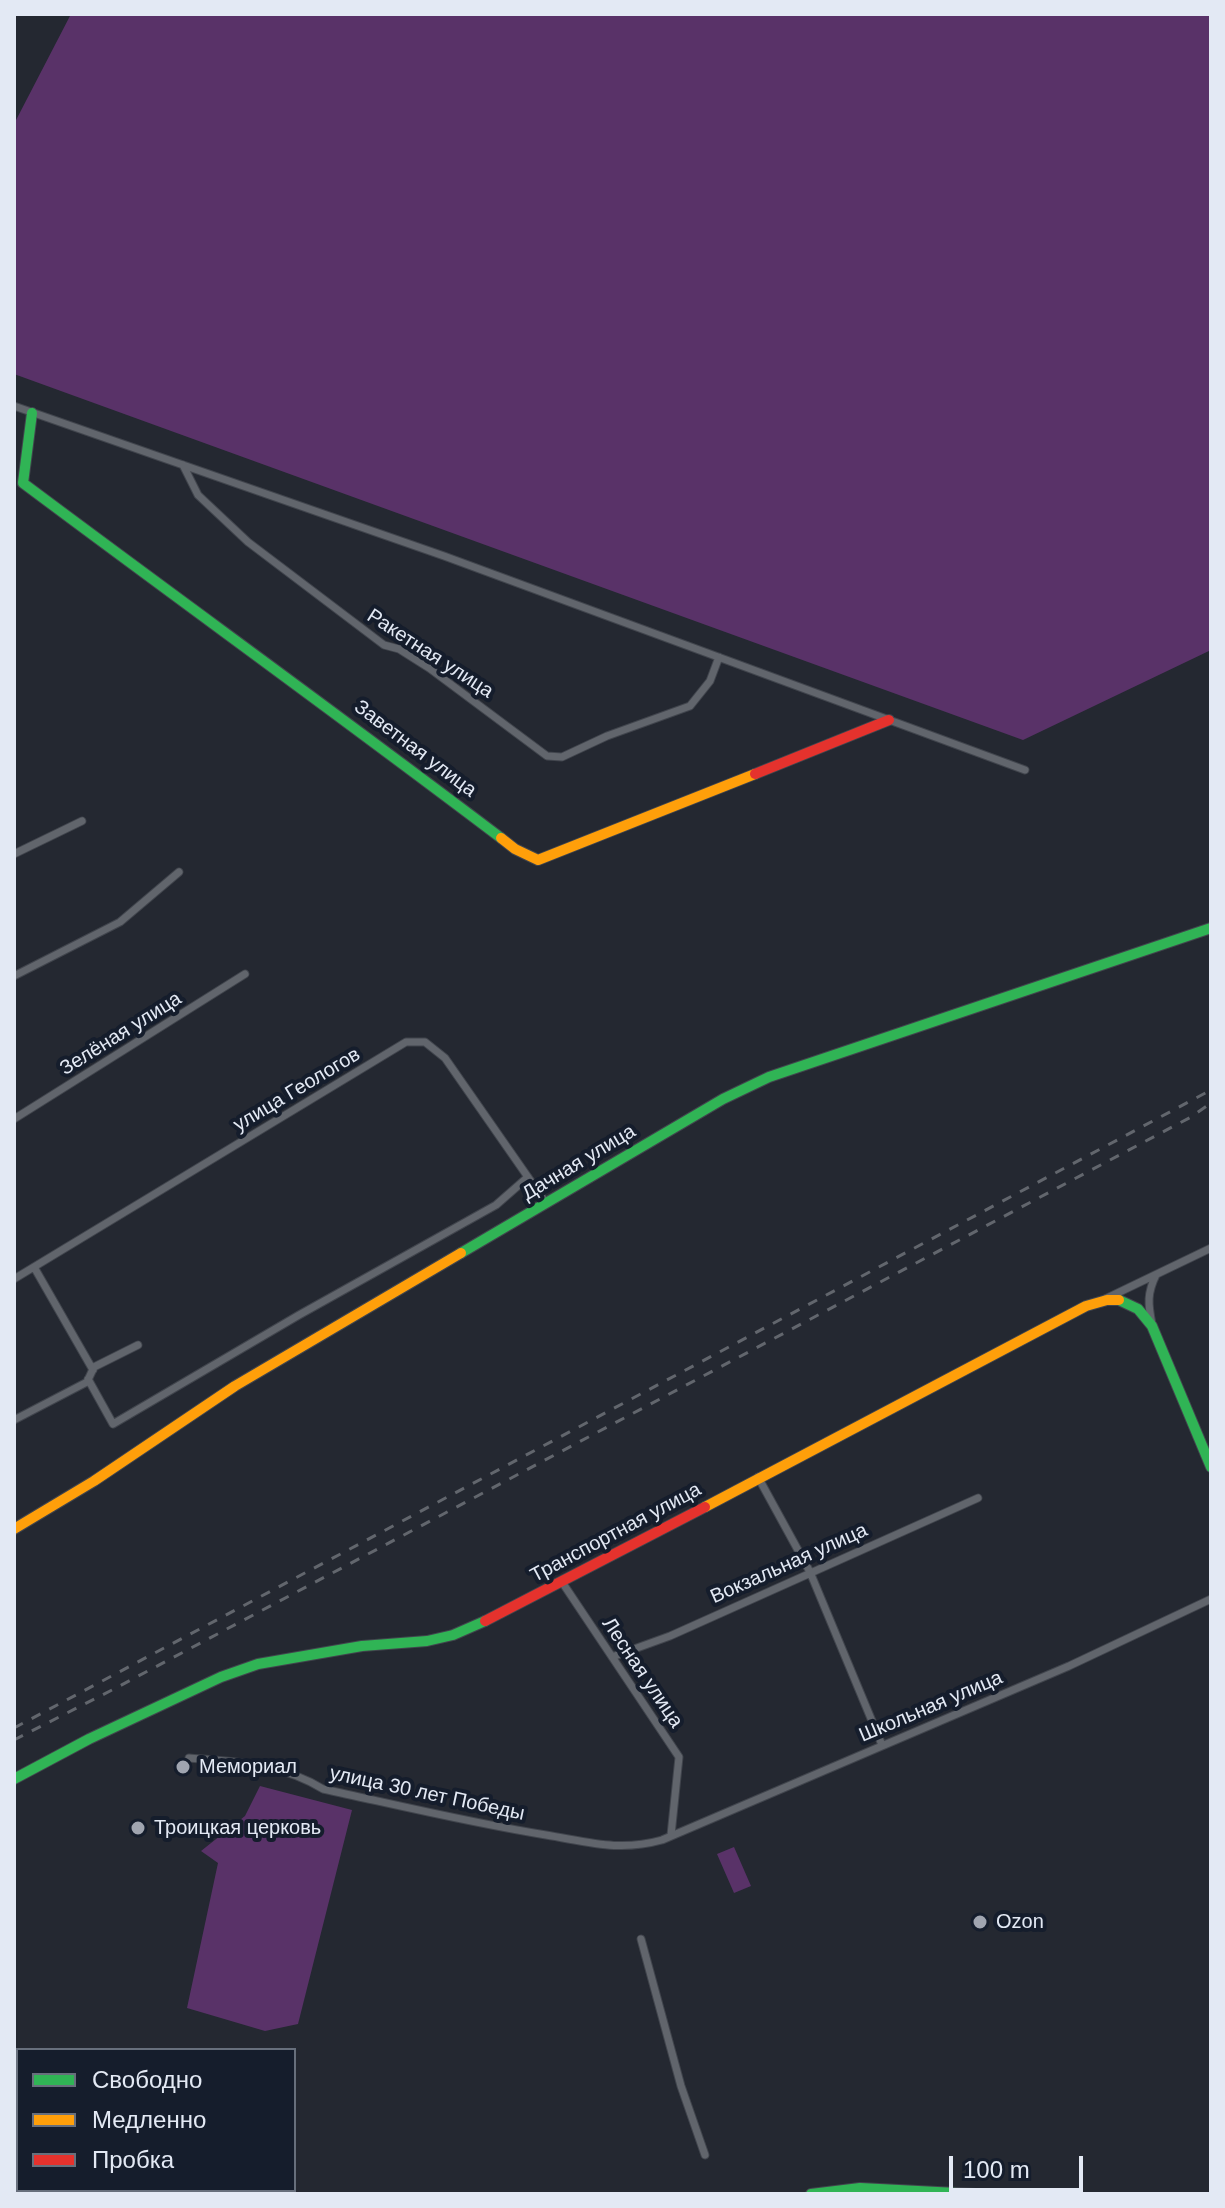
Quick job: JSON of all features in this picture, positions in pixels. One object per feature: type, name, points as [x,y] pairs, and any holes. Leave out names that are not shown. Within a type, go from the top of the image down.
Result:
[{"type":"street","points":[[14,406],[444,556],[1025,770]]},
{"type":"street","name":"Заветная улица","points":[[32,413],[23,483],[370,737],[515,849],[538,860],[889,720]]},
{"type":"street","name":"Ракетная улица","points":[[182,465],[198,495],[248,542],[384,645],[399,649],[429,668],[547,756],[562,757],[607,736],[690,706],[710,681],[719,657]]},
{"type":"street","points":[[14,854],[82,821]]},
{"type":"street","points":[[14,976],[120,922],[179,872]]},
{"type":"street","name":"Дачная улица","points":[[14,1529],[94,1481],[235,1386],[723,1099],[769,1077],[1211,928]]},
{"type":"street","name":"Зелёная улица","points":[[14,1119],[245,974]]},
{"type":"street","name":"улица Геологов","points":[[14,1279],[406,1042],[425,1042],[445,1058],[546,1203]]},
{"type":"street","points":[[88,1379],[113,1424],[496,1205],[528,1177]]},
{"type":"street","name":"Транспортная улица","points":[[14,1779],[89,1739],[221,1677],[258,1664],[362,1646],[427,1641],[453,1635],[508,1611],[1073,1313],[1211,1248]]},
{"type":"street","points":[[34,1267],[93,1370]]},
{"type":"street","points":[[1152,1326],[1147,1301],[1156,1274]]},
{"type":"street","points":[[1104,1299],[1130,1303],[1142,1311],[1152,1326],[1211,1467]]},
{"type":"street","points":[[14,1420],[88,1379],[93,1370],[138,1345]]},
{"type":"street","points":[[758,1477],[810,1572],[882,1745]]},
{"type":"street","name":"Вокзальная улица","points":[[612,1657],[670,1636],[978,1498]]},
{"type":"street","name":"Лесная улица","points":[[562,1582],[679,1757],[671,1835]]},
{"type":"street","name":"Школьная улица","points":[[662,1840],[1069,1666],[1211,1599]]},
{"type":"street","name":"улица 30 лет Победы","points":[[189,1758],[256,1763],[300,1775],[323,1789],[524,1832],[615,1846],[637,1847],[662,1840]]},
{"type":"street","points":[[641,1939],[681,2086],[705,2155]]},
{"type":"street","points":[[811,2194],[860,2188],[976,2194]]},
{"type":"shaded area","points":[[71,14],[1211,14],[1211,650],[1023,740],[14,374],[14,124]]},
{"type":"shaded area","points":[[260,1786],[352,1810],[298,2024],[265,2031],[187,2008],[218,1863],[201,1851],[245,1816]]},
{"type":"shaded area","points":[[734,1847],[751,1886],[734,1893],[717,1854]]},
{"type":"railway","points":[[14,1728],[1211,1090]]},
{"type":"railway","points":[[14,1740],[1191,1117],[1211,1103]]},
{"type":"traffic: fast","points":[[32,413],[23,483],[501,838]]},
{"type":"traffic: fast","points":[[461,1253],[723,1099],[769,1077],[1211,928]]},
{"type":"traffic: fast","points":[[1119,1300],[1138,1309],[1152,1326],[1211,1467]]},
{"type":"traffic: fast","points":[[14,1779],[89,1739],[221,1677],[258,1664],[362,1646],[427,1641],[453,1635],[485,1621]]},
{"type":"traffic: fast","points":[[811,2194],[860,2188],[976,2194]]},
{"type":"traffic: slow","points":[[501,838],[538,860],[755,774]]},
{"type":"traffic: slow","points":[[14,1529],[94,1481],[235,1386],[461,1253]]},
{"type":"traffic: slow","points":[[705,1507],[1086,1306],[1119,1300]]},
{"type":"traffic: jam","points":[[755,774],[889,720]]},
{"type":"traffic: jam","points":[[485,1621],[705,1507]]},
{"type":"place","name":"Мемориал","points":[[183,1767]]},
{"type":"place","name":"Троицкая церковь","points":[[138,1828]]},
{"type":"place","name":"Ozon","points":[[980,1922]]}]
